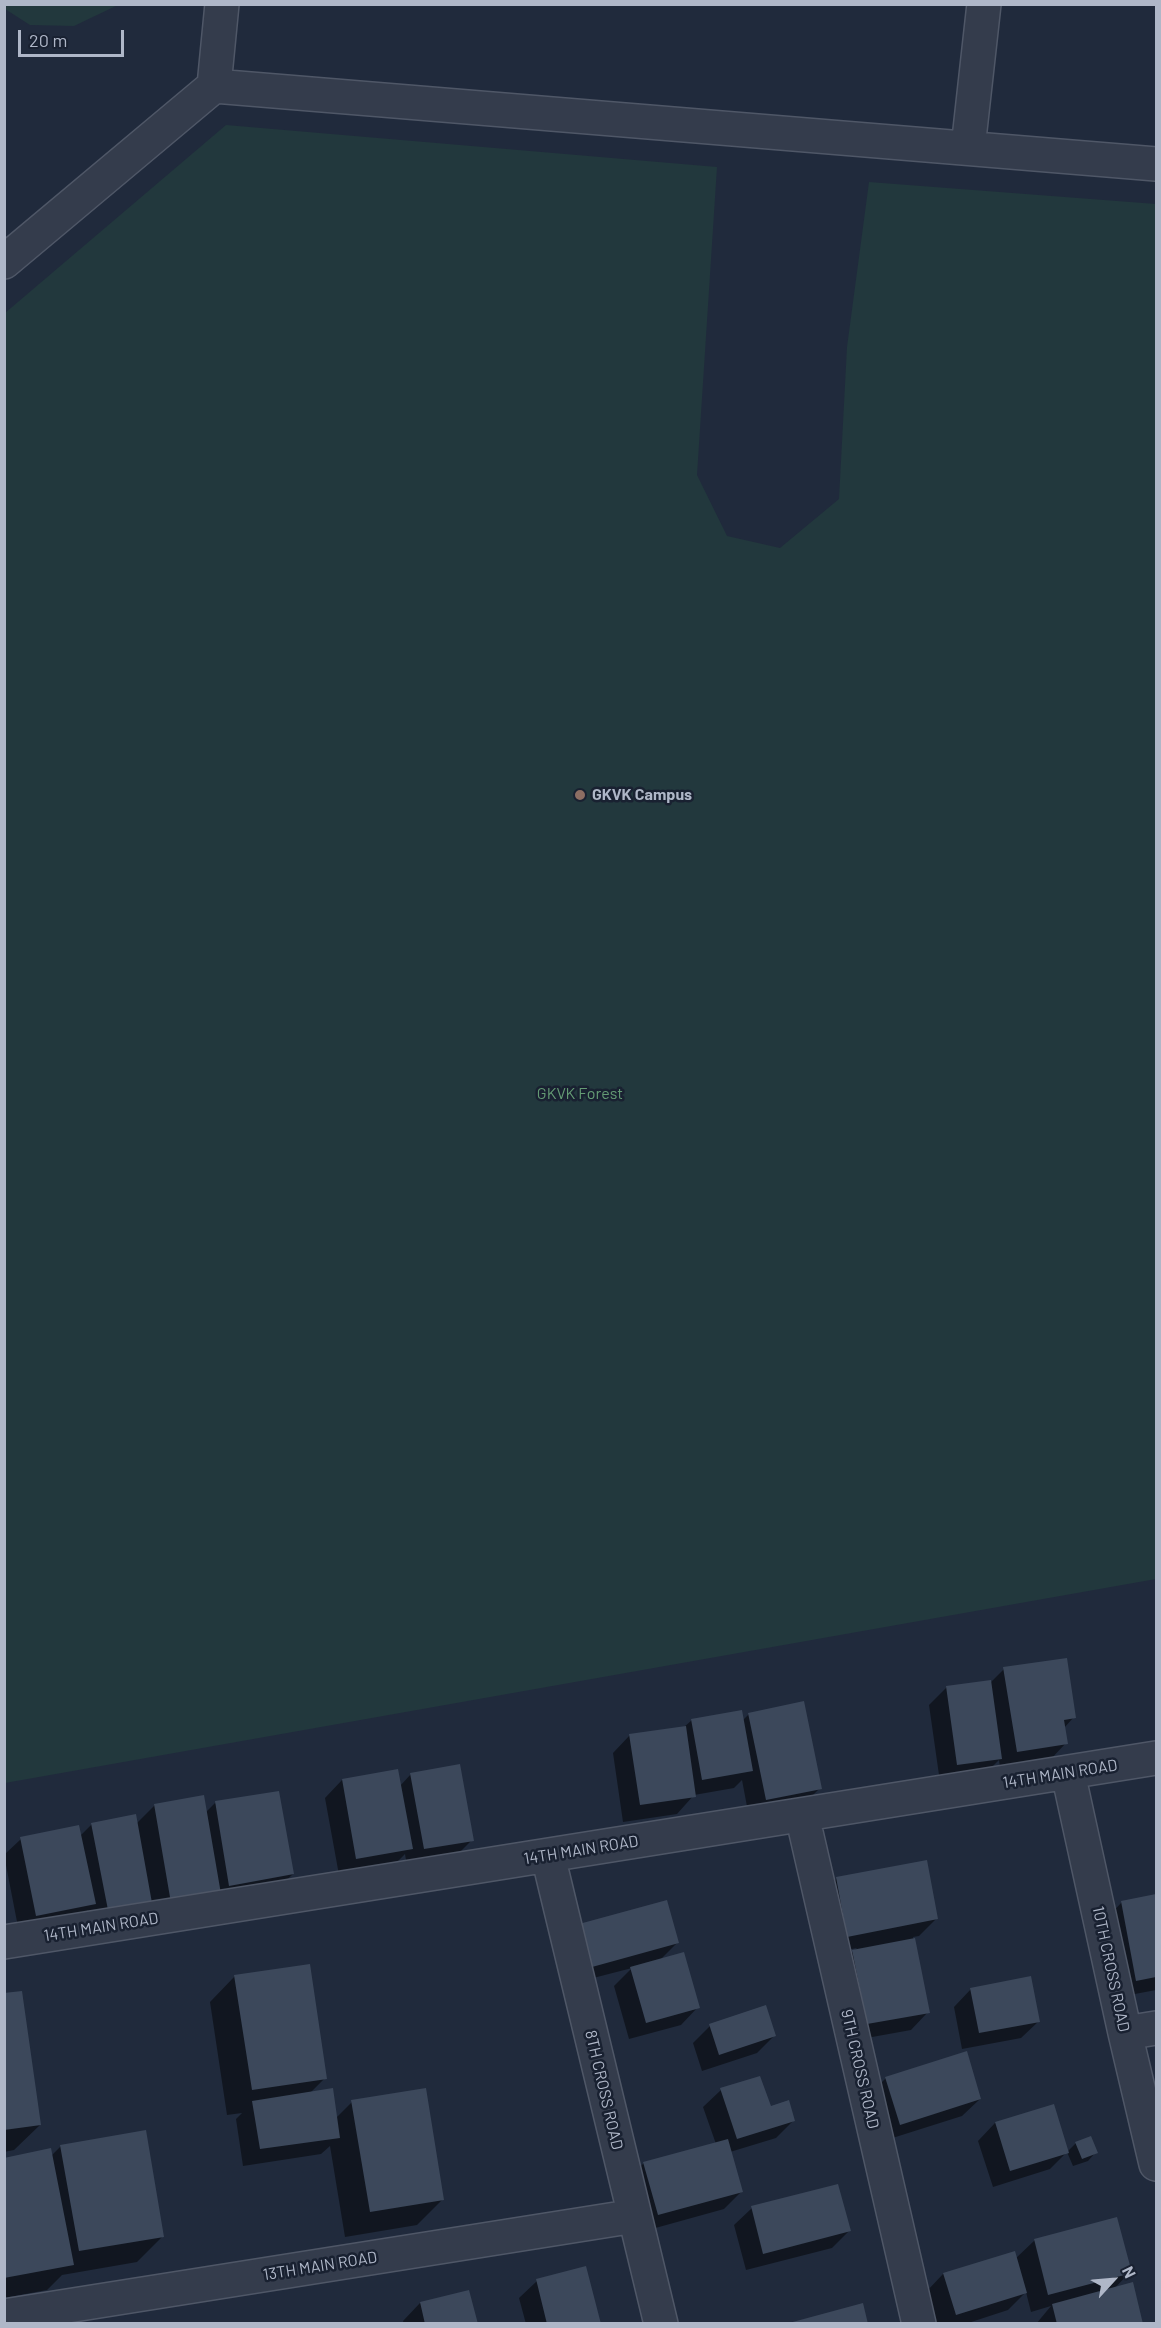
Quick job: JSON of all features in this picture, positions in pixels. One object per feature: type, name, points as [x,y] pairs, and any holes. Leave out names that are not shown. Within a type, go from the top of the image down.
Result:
[{"type":"street","points":[[214,87],[222,4]]},
{"type":"street","points":[[968,148],[984,4]]},
{"type":"street","points":[[4,262],[214,87],[1156,164]]},
{"type":"street","name":"14TH MAIN ROAD","points":[[4,1942],[1156,1758]]},
{"type":"street","name":"10TH CROSS ROAD","points":[[1068,1773],[1141,2031],[1156,2164]]},
{"type":"street","name":"9TH CROSS ROAD","points":[[802,1815],[919,2324]]},
{"type":"street","name":"8TH CROSS ROAD","points":[[548,1856],[661,2324]]},
{"type":"street","name":"13TH MAIN ROAD","points":[[6,2319],[635,2216]]},
{"type":"green space","points":[[4,5],[118,5],[74,26],[30,25],[5,9]]},
{"type":"green space","name":"GKVK Forest","points":[[226,125],[717,167],[697,475],[727,536],[780,548],[839,499],[847,347],[869,182],[1156,204],[1156,1579],[5,1783],[5,313]]},
{"type":"building","points":[[1067,1658],[1076,1718],[1064,1720],[1068,1744],[1017,1752],[1003,1667]]},
{"type":"building","points":[[991,1680],[1002,1759],[957,1765],[946,1686]]},
{"type":"building","points":[[804,1701],[822,1789],[766,1800],[748,1713]]},
{"type":"building","points":[[742,1710],[753,1771],[702,1780],[691,1719]]},
{"type":"building","points":[[686,1726],[696,1797],[640,1805],[629,1734]]},
{"type":"building","points":[[460,1764],[474,1841],[424,1849],[410,1773]]},
{"type":"building","points":[[398,1769],[413,1849],[356,1859],[342,1779]]},
{"type":"building","points":[[279,1791],[294,1874],[229,1886],[215,1801]]},
{"type":"building","points":[[204,1795],[221,1894],[171,1903],[154,1804]]},
{"type":"building","points":[[136,1814],[152,1903],[108,1910],[91,1823]]},
{"type":"building","points":[[79,1825],[96,1904],[36,1916],[20,1837]]},
{"type":"building","points":[[927,1860],[938,1919],[847,1937],[836,1877]]},
{"type":"building","points":[[1156,1894],[1156,1977],[1136,1981],[1121,1901]]},
{"type":"building","points":[[667,1900],[679,1943],[592,1967],[579,1924]]},
{"type":"building","points":[[915,1938],[930,2013],[867,2024],[852,1950]]},
{"type":"building","points":[[684,1952],[700,2008],[646,2023],[630,1967]]},
{"type":"building","points":[[310,1964],[327,2079],[252,2090],[234,1975]]},
{"type":"building","points":[[1031,1976],[1040,2022],[979,2033],[970,1988]]},
{"type":"building","points":[[22,1991],[41,2125],[4,2130],[4,1993]]},
{"type":"building","points":[[766,2005],[776,2036],[719,2055],[709,2024]]},
{"type":"building","points":[[967,2051],[981,2099],[900,2125],[885,2077]]},
{"type":"building","points":[[760,2076],[771,2106],[789,2100],[795,2121],[737,2139],[720,2088]]},
{"type":"building","points":[[333,2088],[340,2138],[260,2149],[252,2101]]},
{"type":"building","points":[[426,2088],[444,2200],[370,2212],[351,2100]]},
{"type":"building","points":[[1054,2104],[1069,2153],[1010,2171],[995,2122]]},
{"type":"building","points":[[146,2130],[164,2237],[79,2251],[60,2145]]},
{"type":"building","points":[[1091,2136],[1098,2153],[1082,2159],[1075,2142]]},
{"type":"building","points":[[728,2139],[743,2192],[658,2215],[643,2162]]},
{"type":"building","points":[[51,2148],[74,2265],[4,2278],[4,2158]]},
{"type":"building","points":[[838,2184],[851,2231],[763,2254],[751,2206]]},
{"type":"building","points":[[1117,2217],[1132,2273],[1048,2295],[1034,2239]]},
{"type":"building","points":[[1015,2251],[1027,2293],[956,2315],[943,2273]]},
{"type":"building","points":[[586,2266],[601,2324],[547,2324],[536,2279]]},
{"type":"building","points":[[1133,2282],[1143,2324],[1057,2324],[1052,2304]]},
{"type":"building","points":[[469,2290],[478,2324],[425,2324],[420,2302]]},
{"type":"building","points":[[863,2303],[868,2324],[789,2324],[789,2323]]},
{"type":"place","name":"GKVK Campus","points":[[580,795]]}]
